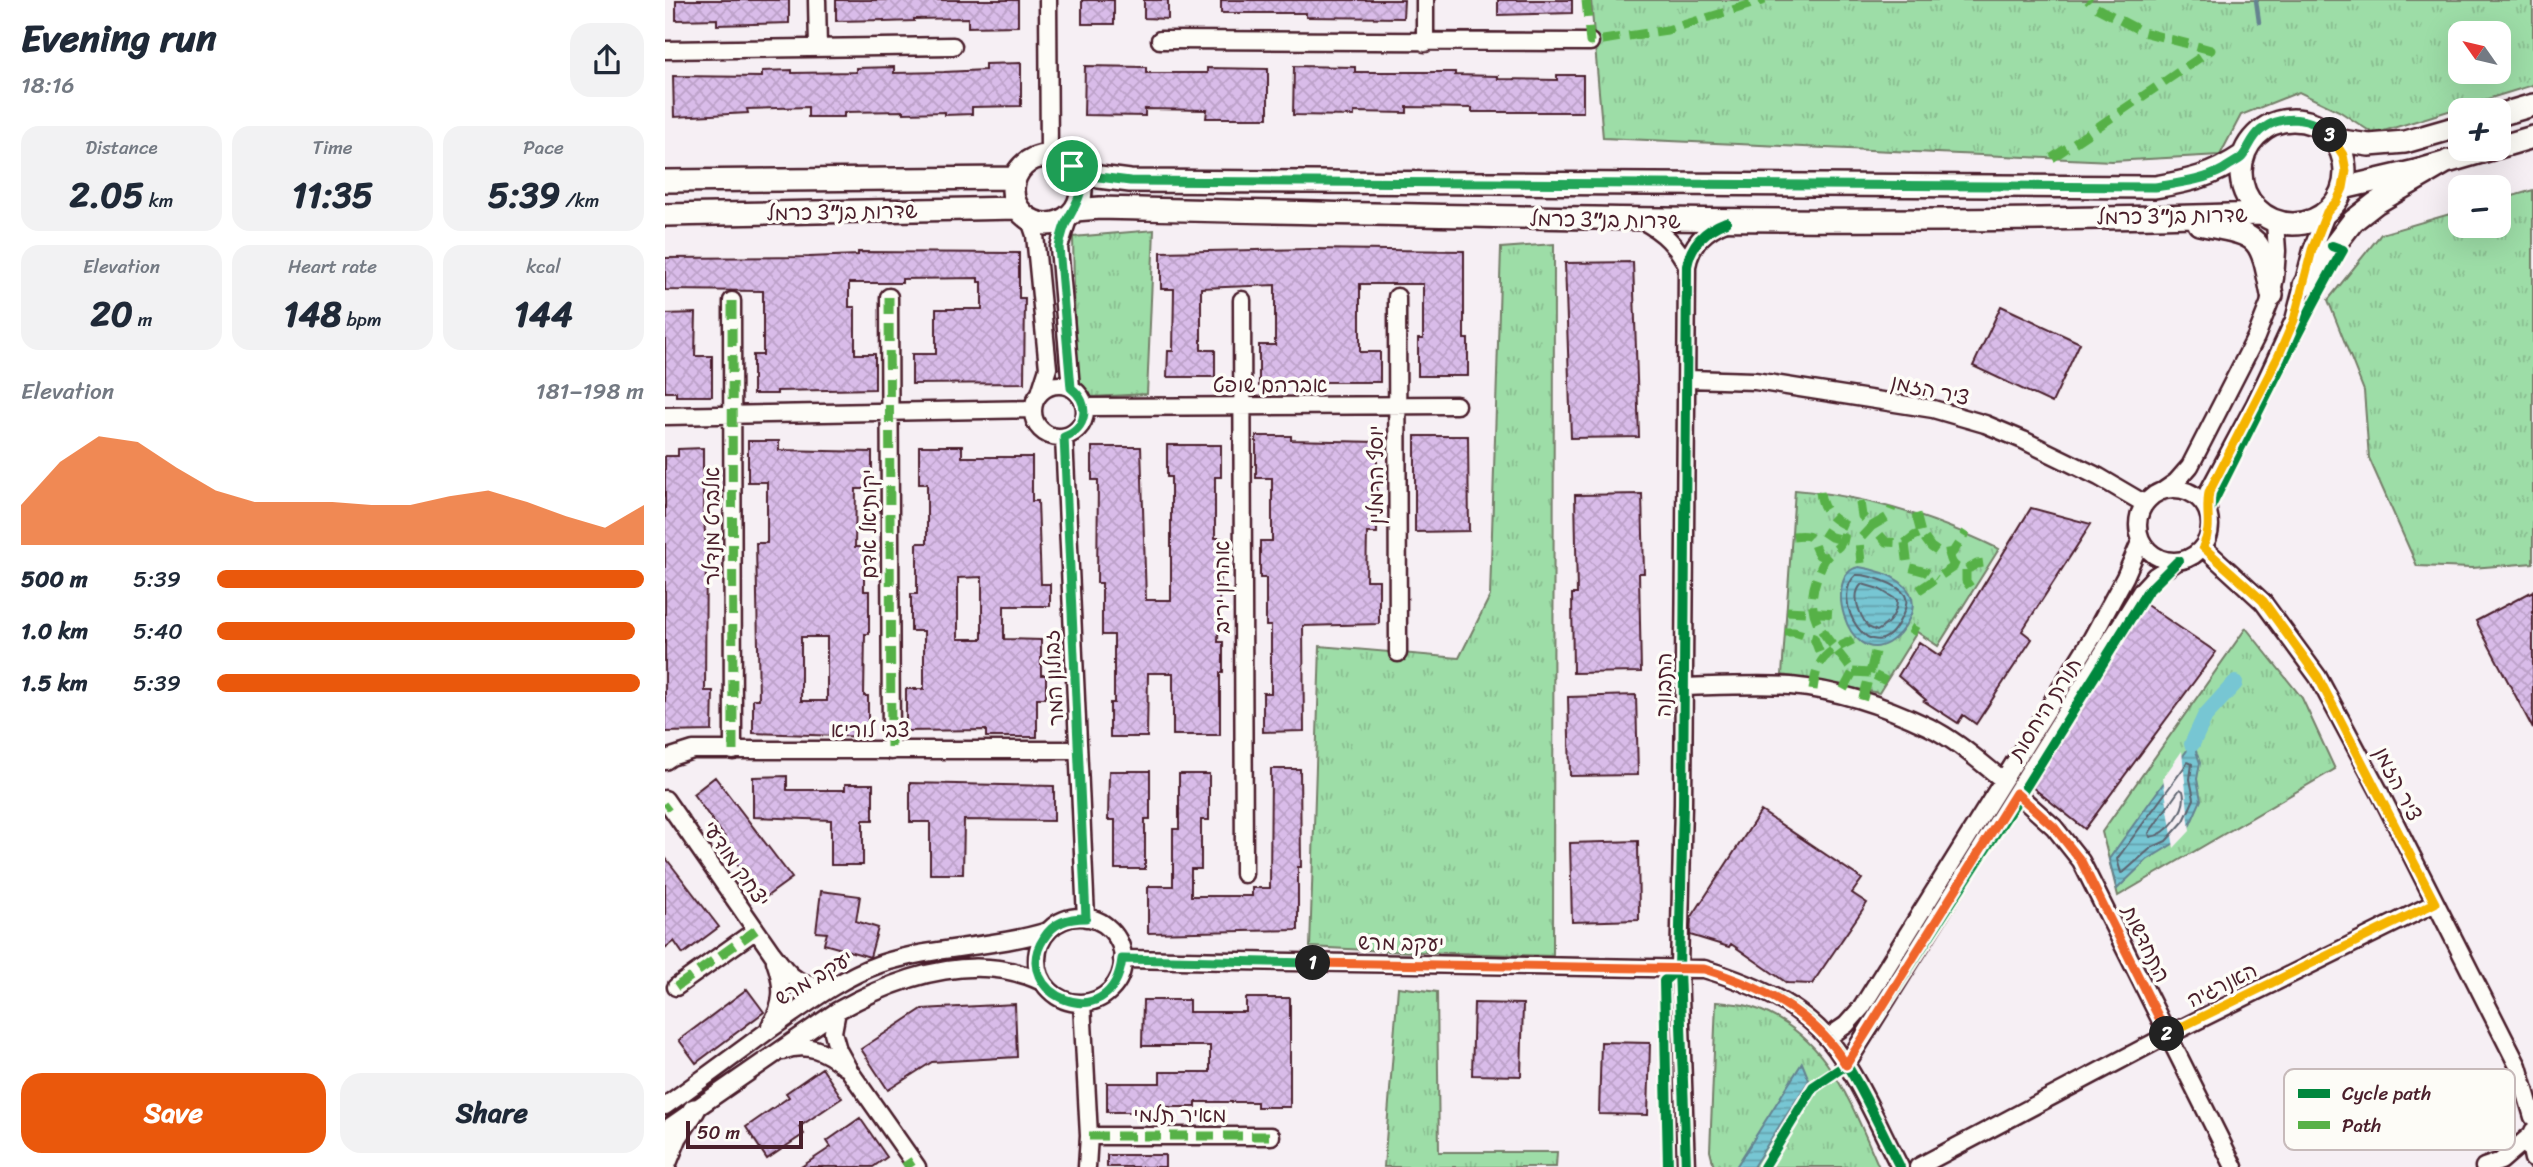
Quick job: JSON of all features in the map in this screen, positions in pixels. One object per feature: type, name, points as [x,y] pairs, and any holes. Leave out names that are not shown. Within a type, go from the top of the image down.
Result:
[{"type":"main road","points":[[2511,112],[2533,106]]},
{"type":"main road","points":[[2292,119],[2316,125],[2335,140],[2343,155],[2346,171],[2337,201],[2327,212],[2302,224],[2289,225],[2268,218],[2250,202],[2242,188],[2242,156],[2261,130],[2276,122],[2292,119]]},
{"type":"main road","points":[[2335,140],[2369,145],[2405,142],[2448,130]]},
{"type":"main road","points":[[2511,143],[2533,137]]},
{"type":"main road","points":[[1049,155],[1072,166],[1080,182],[1079,201],[1072,213],[1050,224],[1024,214],[1013,188],[1020,169],[1028,161],[1049,155]]},
{"type":"main road","name":"שדרות בנ\"צ כרמל","points":[[1072,166],[1099,177],[1130,181],[2155,187],[2194,181],[2221,170],[2242,156]]},
{"type":"main road","points":[[2343,188],[2448,161]]},
{"type":"main road","points":[[2304,285],[2353,221],[2376,203],[2448,161]]},
{"type":"main road","name":"שדרות בנ\"צ כרמל","points":[[665,181],[1015,178]]},
{"type":"main road","name":"שדרות בנ\"צ כרמל","points":[[1072,213],[1114,208],[1726,222],[2268,218]]},
{"type":"main road","name":"שדרות בנ\"צ כרמל","points":[[665,215],[1024,214]]},
{"type":"main road","points":[[2166,217],[2244,233],[2253,239],[2265,258],[2271,295]]},
{"type":"main road","points":[[665,1164],[676,1137],[694,1110]]},
{"type":"street","points":[[817,0],[818,48]]},
{"type":"street","points":[[1048,0],[1049,155]]},
{"type":"street","points":[[1425,0],[1425,43]]},
{"type":"street","points":[[1160,40],[1590,42]]},
{"type":"street","points":[[665,50],[953,46]]},
{"type":"street","points":[[2268,218],[2277,251],[2271,295],[2256,337],[2190,466],[2176,482],[2145,503],[2138,521],[2141,540],[2147,549],[2166,561],[2178,561],[2196,554],[2209,535],[2209,492],[2294,320],[2312,250],[2327,212]]},
{"type":"street","points":[[1071,388],[1059,247],[1072,213]]},
{"type":"street","points":[[1024,214],[1035,235],[1048,368],[1033,409],[1036,425],[1048,435],[1064,437],[1082,423],[1085,407],[1071,388],[1055,386],[1040,393]]},
{"type":"street","points":[[1643,221],[1674,243],[1687,266]]},
{"type":"street","name":"התבונה","points":[[1686,1167],[1679,968],[1688,379],[1687,266],[1689,257],[1705,233],[1726,222]]},
{"type":"street","name":"יקותיאל אדם","points":[[889,297],[891,751]]},
{"type":"street","name":"יוסף הרמלין","points":[[1397,297],[1398,653]]},
{"type":"street","name":"אהרון יריב","points":[[1242,300],[1244,874]]},
{"type":"street","name":"אלברט מנדלר","points":[[733,301],[733,751]]},
{"type":"street","name":"ציר הזמן","points":[[1688,379],[1755,381],[1933,408],[1985,424],[2023,440],[2145,503]]},
{"type":"street","name":"אברהם שופט","points":[[1085,407],[1456,405]]},
{"type":"street","points":[[665,416],[1033,409]]},
{"type":"street","name":"זבולון המר","points":[[1064,437],[1086,918]]},
{"type":"street","points":[[2163,491],[2184,491],[2202,503],[2208,512]]},
{"type":"street","name":"תורת היחסות","points":[[1827,1038],[1846,1025],[1862,1007],[2092,638],[2141,540]]},
{"type":"street","name":"ציר הזמן","points":[[2203,547],[2263,601],[2318,677],[2518,1066],[2533,1087]]},
{"type":"street","name":"תורת היחסות","points":[[1846,1065],[2142,590],[2155,576],[2178,561]]},
{"type":"street","points":[[1683,687],[1755,685],[1828,692],[1869,704],[1931,728],[2003,780]]},
{"type":"street","name":"צבי לוריא","points":[[665,761],[692,750],[1078,750]]},
{"type":"street","name":"התחדשות","points":[[2016,793],[2054,827],[2081,861],[2234,1167]]},
{"type":"street","name":"יצחק מודעי","points":[[666,804],[789,974],[801,983],[817,987],[838,984]]},
{"type":"street","name":"האנרגיה","points":[[1918,1167],[2168,1035],[2435,903]]},
{"type":"street","points":[[1072,918],[1086,918],[1107,928],[1115,936],[1122,959],[1121,972],[1106,994],[1082,1003],[1059,998],[1042,982],[1037,956],[1048,931],[1072,918]]},
{"type":"street","points":[[676,988],[756,930]]},
{"type":"street","name":"יעקב מרש","points":[[665,1106],[838,984],[877,965],[915,954],[1022,939],[1048,931]]},
{"type":"street","name":"יצחק מודעי","points":[[761,1036],[776,1016],[783,996],[780,975],[772,953]]},
{"type":"street","name":"יעקב מרש","points":[[1122,959],[1704,969],[1751,985],[1798,1013],[1827,1038],[1846,1065],[1900,1167]]},
{"type":"street","name":"יעקב מרש","points":[[665,1130],[837,1011],[900,981],[935,971],[1003,970],[1027,975],[1042,982]]},
{"type":"street","points":[[1082,1003],[1089,1136],[1087,1167]]},
{"type":"street","points":[[837,1011],[834,1040],[849,1070],[911,1165]]},
{"type":"street","points":[[777,1052],[799,1047],[819,1049],[849,1070]]},
{"type":"street","name":"ציר הזמן","points":[[2518,1066],[2533,1116]]},
{"type":"street","points":[[2532,1133],[2530,1145],[2533,1160]]},
{"type":"street","points":[[2515,1148],[2532,1133]]},
{"type":"street","name":"מאיר תלמי","points":[[1089,1136],[1271,1136]]},
{"type":"street","points":[[2484,1167],[2501,1161],[2513,1150]]},
{"type":"green space","points":[[1591,0],[2533,0],[2533,85],[2491,98],[2448,98],[2448,111],[2374,134],[2339,111],[2299,92],[2241,115],[2220,155],[2112,161],[1603,138]]},
{"type":"green space","points":[[2533,190],[2533,563],[2472,568],[2417,566],[2369,458],[2364,391],[2328,300],[2381,234],[2448,214],[2448,238],[2511,238],[2511,196]]},
{"type":"green space","points":[[1154,230],[1147,394],[1092,397],[1076,383],[1073,237]]},
{"type":"green space","points":[[1554,244],[1553,956],[1310,947],[1320,646],[1459,658],[1490,596],[1501,248]]},
{"type":"green space","points":[[1795,490],[1848,497],[1900,510],[1999,549],[1938,646],[1917,632],[1879,693],[1782,675]]},
{"type":"green space","points":[[2246,628],[2302,698],[2335,769],[2118,896],[2102,832]]},
{"type":"green space","points":[[1398,987],[1437,992],[1439,1152],[1557,1152],[1556,1167],[1384,1167]]},
{"type":"green space","points":[[1716,1002],[1744,1005],[1775,1017],[1797,1032],[1816,1050],[1845,1093],[1879,1167],[1714,1167],[1710,1151]]},
{"type":"water","points":[[1859,567],[1880,572],[1900,582],[1912,598],[1913,607],[1909,619],[1888,643],[1873,647],[1861,642],[1851,631],[1844,616],[1842,585],[1848,573]]},
{"type":"water","points":[[2193,742],[2200,763],[2197,779],[2201,800],[2190,825],[2176,842],[2147,860],[2117,889],[2109,859]]},
{"type":"water","points":[[1802,1063],[1809,1080],[1753,1167],[1736,1167]]},
{"type":"pier","points":[[2182,751],[2190,831],[2174,848],[2163,778]]},
{"type":"building","points":[[676,0],[789,0],[789,23],[717,25],[717,19],[676,20]]},
{"type":"building","points":[[836,0],[1018,0],[1018,26],[968,27],[968,18],[836,21]]},
{"type":"building","points":[[1082,0],[1114,0],[1114,24],[1082,24]]},
{"type":"building","points":[[1144,0],[1168,0],[1168,19],[1144,18]]},
{"type":"building","points":[[1221,0],[1404,0],[1403,18],[1306,17],[1306,13],[1221,13]]},
{"type":"building","points":[[1498,0],[1572,0],[1572,13],[1498,15]]},
{"type":"building","points":[[1021,63],[1021,106],[972,107],[972,114],[844,112],[844,117],[808,117],[808,107],[747,109],[748,113],[674,117],[673,76],[762,77],[762,71],[856,72],[856,68],[894,67],[894,73],[944,72],[985,70],[985,64]]},
{"type":"building","points":[[1085,66],[1146,67],[1146,73],[1207,73],[1207,68],[1268,69],[1268,118],[1206,118],[1207,110],[1145,109],[1145,116],[1084,115]]},
{"type":"building","points":[[1294,66],[1355,67],[1355,72],[1455,72],[1455,75],[1498,76],[1498,79],[1557,80],[1557,75],[1583,75],[1583,112],[1472,112],[1472,108],[1407,107],[1407,113],[1293,115]]},
{"type":"building","points":[[1311,249],[1464,251],[1464,339],[1468,339],[1468,376],[1418,376],[1418,339],[1423,339],[1423,284],[1360,284],[1360,352],[1380,352],[1380,382],[1286,382],[1286,386],[1259,386],[1259,345],[1275,345],[1275,285],[1201,288],[1201,350],[1215,350],[1215,377],[1167,377],[1168,351],[1173,351],[1174,289],[1161,289],[1161,252]]},
{"type":"building","points":[[858,252],[1019,253],[1019,298],[1025,298],[1024,383],[912,384],[912,354],[936,354],[936,309],[982,309],[982,282],[978,282],[978,278],[849,283],[849,307],[855,307],[855,354],[875,354],[875,389],[777,391],[777,394],[753,394],[753,355],[763,355],[763,291],[665,290],[665,258],[809,257],[858,255]]},
{"type":"building","points":[[1633,262],[1639,437],[1571,438],[1565,263]]},
{"type":"building","points":[[2001,306],[2080,343],[2052,403],[1973,366]]},
{"type":"building","points":[[696,313],[695,356],[712,356],[712,396],[676,396],[676,392],[665,392],[665,314]]},
{"type":"building","points":[[1256,436],[1291,436],[1291,440],[1377,442],[1377,533],[1367,533],[1366,580],[1379,580],[1379,624],[1303,626],[1304,731],[1263,732],[1263,693],[1271,693],[1271,626],[1266,626],[1266,578],[1260,578],[1260,541],[1272,541],[1272,478],[1256,478]]},
{"type":"building","points":[[1415,436],[1468,436],[1469,531],[1415,532]]},
{"type":"building","points":[[748,441],[779,441],[779,450],[872,452],[872,489],[856,489],[855,547],[864,547],[864,591],[869,591],[864,696],[868,696],[868,737],[753,733],[753,699],[759,699],[756,543],[767,543],[767,482],[748,482]],"holes":[[[801,637],[827,637],[827,701],[801,701]]]},
{"type":"building","points":[[1167,445],[1221,445],[1221,477],[1215,477],[1215,538],[1221,538],[1218,642],[1223,642],[1223,673],[1220,673],[1220,735],[1173,735],[1173,673],[1148,673],[1147,737],[1110,737],[1110,703],[1114,703],[1114,635],[1102,635],[1102,583],[1097,583],[1098,480],[1092,480],[1092,447],[1141,447],[1146,600],[1171,600],[1171,477],[1167,477]]},
{"type":"building","points":[[919,446],[962,446],[962,457],[1032,457],[1032,501],[1038,501],[1041,584],[1050,584],[1050,606],[1004,606],[1004,639],[1041,640],[1041,675],[1046,675],[1046,698],[1037,698],[1037,737],[986,737],[986,730],[906,731],[906,689],[924,689],[924,631],[911,631],[911,594],[917,594],[917,543],[927,543],[927,484],[919,484]],"holes":[[[982,577],[982,639],[958,639],[958,578]]]},
{"type":"building","points":[[703,448],[706,546],[705,691],[713,691],[712,731],[665,732],[665,456],[678,456],[678,449]]},
{"type":"building","points":[[1642,494],[1644,573],[1639,573],[1641,672],[1573,673],[1572,594],[1577,594],[1575,495]]},
{"type":"building","points":[[2031,508],[2091,524],[2022,631],[2032,639],[1976,724],[1963,715],[1958,723],[1924,701],[1926,700],[1898,676],[1919,642],[1940,656]]},
{"type":"building","points":[[2533,591],[2533,729],[2476,621]]},
{"type":"building","points":[[2145,604],[2216,652],[2085,829],[2032,787]]},
{"type":"building","points":[[1636,695],[1638,775],[1570,776],[1568,697]]},
{"type":"building","points":[[1271,769],[1300,769],[1301,867],[1298,867],[1298,930],[1148,933],[1148,886],[1173,886],[1173,829],[1179,829],[1179,774],[1209,774],[1209,820],[1201,820],[1201,869],[1191,869],[1191,896],[1252,896],[1252,888],[1270,888]]},
{"type":"building","points":[[1109,771],[1150,771],[1150,819],[1145,819],[1145,869],[1115,869],[1115,820],[1108,820]]},
{"type":"building","points":[[787,776],[787,790],[845,790],[845,784],[873,784],[873,820],[863,820],[863,865],[831,865],[831,820],[753,817],[753,777]]},
{"type":"building","points":[[715,777],[792,878],[763,899],[727,851],[732,847],[693,794]]},
{"type":"building","points":[[910,783],[1054,786],[1054,821],[964,820],[963,874],[930,874],[930,822],[910,822]]},
{"type":"building","points":[[1761,811],[1862,879],[1852,893],[1867,903],[1812,984],[1787,983],[1731,944],[1729,947],[1690,935],[1691,918]]},
{"type":"building","points":[[1638,841],[1639,920],[1572,922],[1570,843]]},
{"type":"building","points":[[665,857],[719,927],[683,954],[674,941],[665,948]]},
{"type":"building","points":[[821,891],[860,896],[856,921],[878,928],[870,957],[824,944],[827,933],[816,932]]},
{"type":"building","points":[[747,989],[764,1012],[696,1063],[679,1040]]},
{"type":"building","points":[[1246,998],[1290,998],[1290,1107],[1257,1107],[1257,1102],[1196,1102],[1196,1107],[1149,1107],[1149,1112],[1107,1112],[1107,1083],[1160,1083],[1160,1072],[1210,1072],[1210,1046],[1142,1046],[1143,1000],[1189,1000],[1189,1012],[1246,1012]]},
{"type":"building","points":[[1474,1003],[1523,1004],[1521,1076],[1472,1075]]},
{"type":"building","points":[[1015,1004],[1017,1057],[932,1062],[888,1090],[861,1049],[922,1009]]},
{"type":"building","points":[[1601,1042],[1650,1043],[1648,1115],[1599,1114]]},
{"type":"building","points":[[822,1068],[842,1098],[799,1127],[804,1134],[767,1159],[746,1127],[789,1097],[786,1093]]},
{"type":"building","points":[[860,1118],[887,1157],[873,1167],[801,1167],[831,1147],[827,1141]]},
{"type":"building","points":[[1107,1155],[1165,1155],[1165,1167],[1107,1167]]},
{"type":"waterway","points":[[2256,0],[2259,22]]},
{"type":"waterway","points":[[2192,744],[2205,716],[2235,683]]},
{"type":"marked path","points":[[1586,0],[1590,42],[1667,30],[1765,0]]},
{"type":"marked path","points":[[2052,158],[2211,50],[2143,32],[2093,6],[2088,0]]},
{"type":"marked path","points":[[889,297],[891,751]]},
{"type":"marked path","points":[[732,301],[733,751]]},
{"type":"marked path","points":[[1820,492],[1828,513],[1847,526],[1840,544],[1824,561],[1813,596],[1813,610],[1817,622],[1853,672],[1840,696]]},
{"type":"marked path","points":[[1860,502],[1862,516],[1872,526],[1889,516],[1892,508]]},
{"type":"marked path","points":[[1916,514],[1921,533]]},
{"type":"marked path","points":[[1861,563],[1859,540],[1872,526],[1886,542],[1905,543],[1921,533],[1931,547],[1941,554],[1953,552],[1966,532]]},
{"type":"marked path","points":[[1822,531],[1831,537],[1848,541]]},
{"type":"marked path","points":[[1793,536],[1810,537],[1819,555],[1825,558]]},
{"type":"marked path","points":[[1905,543],[1908,567],[1926,572],[1936,579]]},
{"type":"marked path","points":[[1949,553],[1954,565],[1966,570],[1977,564],[1991,562]]},
{"type":"marked path","points":[[1919,590],[1955,566]]},
{"type":"marked path","points":[[1966,570],[1966,581],[1973,591]]},
{"type":"marked path","points":[[1787,611],[1838,614]]},
{"type":"marked path","points":[[1910,628],[1917,632]]},
{"type":"marked path","points":[[1785,632],[1814,638],[1822,659]]},
{"type":"marked path","points":[[1813,690],[1817,671],[1824,658],[1853,640]]},
{"type":"marked path","points":[[1875,652],[1870,673],[1886,681]]},
{"type":"marked path","points":[[1853,672],[1870,673],[1862,702]]},
{"type":"marked path","points":[[665,808],[669,805]]},
{"type":"marked path","points":[[676,987],[756,930]]},
{"type":"marked path","points":[[1089,1136],[1271,1136]]},
{"type":"marked path","points":[[904,1167],[913,1161]]},
{"type":"cycle path","points":[[1686,1167],[1679,968],[1683,804],[1687,266],[1700,239],[1726,222]]},
{"type":"cycle path","points":[[2208,512],[2343,250],[2332,246]]},
{"type":"cycle path","points":[[1764,1167],[1813,1087],[1846,1065],[2020,796],[2147,592],[2178,561]]},
{"type":"cycle path","points":[[1122,959],[1704,969],[1755,987],[1788,1005],[1817,1027],[1849,1069],[1900,1167]]},
{"type":"cycle path","points":[[1668,1167],[1664,981],[1679,968]]},
{"type":"route","points":[[2292,119],[2309,121],[2335,140],[2343,155],[2346,171],[2343,188],[2337,201],[2327,212],[2312,250],[2294,320],[2278,357],[2209,492],[2209,535],[2203,547],[2263,601],[2318,677],[2435,903],[2168,1035],[2081,861],[2054,827],[2016,793],[1846,1065],[1827,1038],[1807,1019],[1781,1001],[1751,985],[1704,969],[1122,959],[1121,972],[1106,994],[1082,1003],[1059,998],[1042,982],[1037,956],[1041,942],[1048,931],[1059,923],[1072,918],[1086,918],[1064,437],[1078,429],[1085,407],[1082,399],[1071,388],[1059,247],[1064,227],[1075,210],[1081,192],[1077,173],[1072,166],[1099,177],[1130,181],[2155,187],[2194,181],[2221,170],[2242,156],[2261,130],[2276,122],[2292,119]]}]
